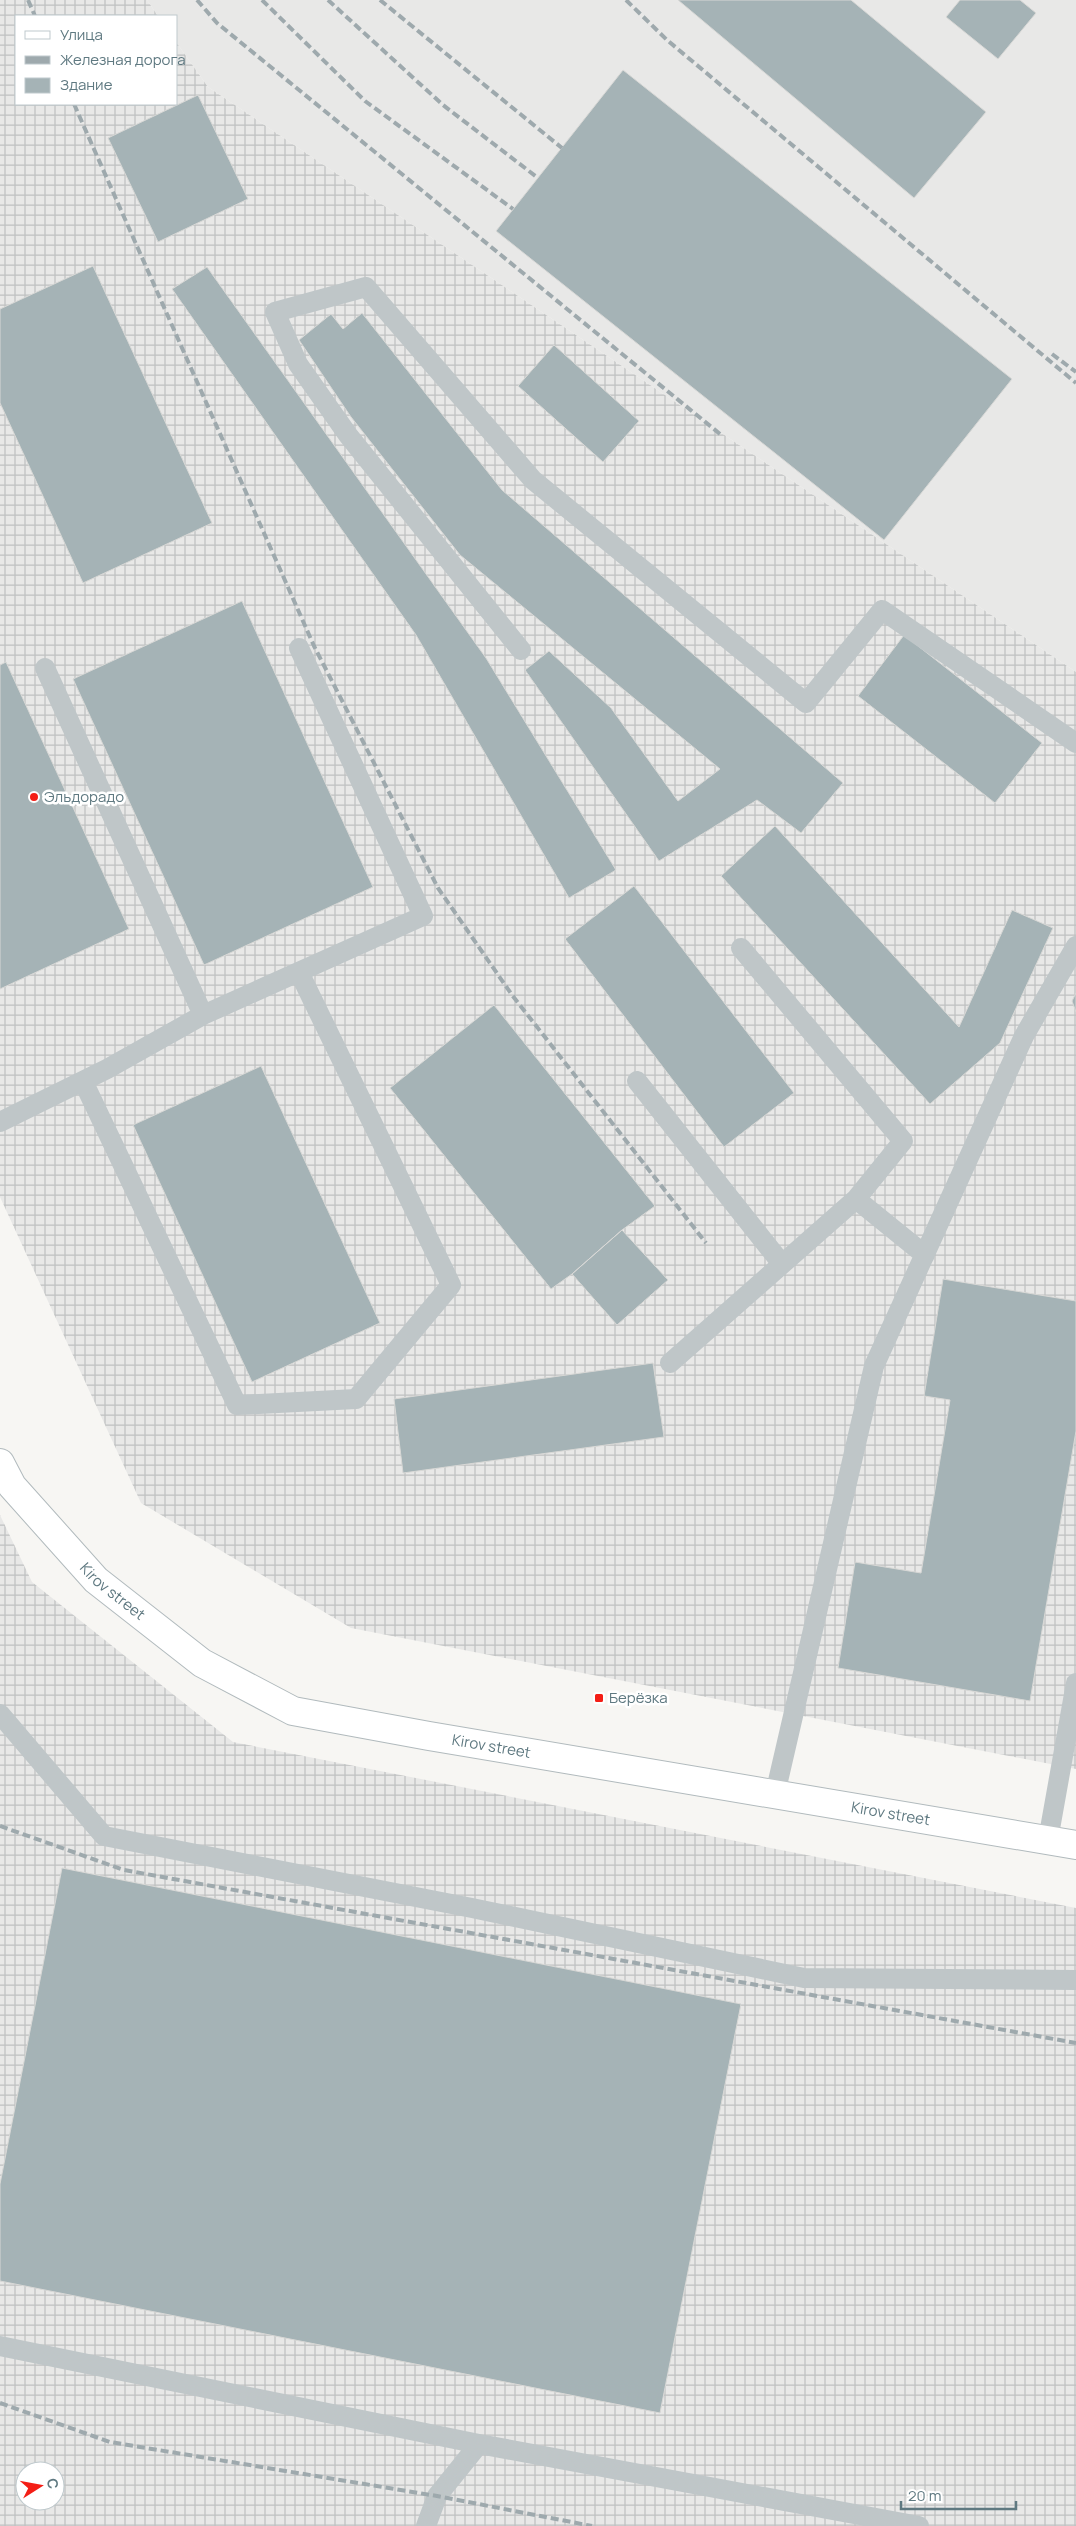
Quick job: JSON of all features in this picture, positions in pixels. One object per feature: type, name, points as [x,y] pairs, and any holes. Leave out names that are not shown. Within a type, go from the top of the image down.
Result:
[{"type":"main road","name":"Kirov street","points":[[0,1463],[12,1486],[96,1580],[202,1663],[293,1711],[1076,1845]]},
{"type":"lane","points":[[521,650],[348,435],[298,364],[275,312],[366,287],[533,480],[806,703],[882,610],[1076,743]]},
{"type":"lane","points":[[0,1122],[83,1081],[204,1015],[423,916],[299,648]]},
{"type":"lane","points":[[45,668],[204,1015]]},
{"type":"lane","points":[[775,1794],[874,1366],[1024,1036],[1076,946]]},
{"type":"lane","points":[[670,1363],[856,1199],[903,1141],[741,948]]},
{"type":"lane","points":[[83,1081],[237,1405],[356,1399],[451,1285],[300,972]]},
{"type":"lane","points":[[637,1081],[782,1264]]},
{"type":"lane","points":[[856,1199],[925,1255]]},
{"type":"lane","points":[[1048,1840],[1076,1683]]},
{"type":"lane","points":[[0,1714],[104,1836],[472,1908],[804,1978],[1076,1980]]},
{"type":"lane","points":[[0,2346],[479,2444],[920,2526]]},
{"type":"lane","points":[[426,2526],[437,2496],[479,2444]]},
{"type":"shaded area","points":[[0,0],[147,0],[157,15],[15,15],[15,105],[178,105],[178,45],[208,87],[1076,672],[1076,1769],[351,1628],[141,1503],[0,1197]]},
{"type":"shaded area","points":[[147,0],[1076,0],[1076,672],[208,87],[178,45],[178,15],[157,15]]},
{"type":"shaded area","points":[[0,1515],[32,1582],[233,1742],[1076,1908],[1076,2526],[0,2526]]},
{"type":"building","points":[[678,0],[851,0],[986,112],[914,198]]},
{"type":"building","points":[[960,0],[1020,0],[1036,13],[998,59],[946,17]]},
{"type":"building","points":[[623,70],[1012,379],[884,540],[496,231]]},
{"type":"building","points":[[198,95],[248,199],[158,242],[108,138]]},
{"type":"building","points":[[93,266],[212,523],[83,583],[0,403],[0,309]]},
{"type":"building","points":[[207,267],[486,658],[616,870],[569,898],[416,635],[172,289]]},
{"type":"building","points":[[362,313],[502,490],[843,783],[801,833],[757,800],[659,861],[525,670],[549,651],[611,708],[678,801],[720,769],[460,555],[351,417],[299,340],[331,314],[343,329]]},
{"type":"building","points":[[554,345],[639,421],[603,462],[518,386]]},
{"type":"building","points":[[242,601],[373,887],[204,965],[73,679]]},
{"type":"building","points":[[904,635],[1042,743],[995,803],[858,696]]},
{"type":"building","name":"Эльдорадо","points":[[6,662],[129,929],[0,989],[0,665]]},
{"type":"building","points":[[775,826],[959,1027],[1012,910],[1053,928],[1000,1043],[930,1104],[721,876]]},
{"type":"building","points":[[634,886],[794,1093],[724,1147],[565,939]]},
{"type":"building","points":[[1076,993],[1076,1012],[1072,1001]]},
{"type":"building","points":[[494,1005],[655,1206],[622,1230],[572,1274],[551,1289],[390,1088]]},
{"type":"building","points":[[261,1066],[380,1323],[252,1382],[133,1125]]},
{"type":"building","points":[[622,1230],[668,1280],[617,1325],[572,1274]]},
{"type":"building","points":[[943,1279],[1076,1301],[1076,1431],[1030,1701],[838,1668],[855,1562],[921,1573],[950,1400],[924,1396]]},
{"type":"building","points":[[653,1363],[664,1437],[403,1473],[394,1399]]},
{"type":"building","points":[[62,1868],[741,2004],[660,2413],[0,2281],[0,2184]]},
{"type":"railway","points":[[28,0],[35,15]]},
{"type":"railway","points":[[197,0],[217,23],[720,434]]},
{"type":"railway","points":[[262,0],[365,101],[513,209]]},
{"type":"railway","points":[[328,0],[443,105],[538,178]]},
{"type":"railway","points":[[380,0],[562,148]]},
{"type":"railway","points":[[626,0],[667,40],[1076,383]]},
{"type":"railway","points":[[74,105],[314,646],[438,888],[512,995],[706,1243]]},
{"type":"railway","points":[[1052,354],[1076,372]]},
{"type":"railway","points":[[0,1826],[124,1870],[1076,2043]]},
{"type":"railway","points":[[0,2403],[110,2442],[437,2496],[592,2526]]},
{"type":"place","name":"Эльдорадо","points":[[34,797]]},
{"type":"place","name":"Берёзка","points":[[599,1698]]}]
